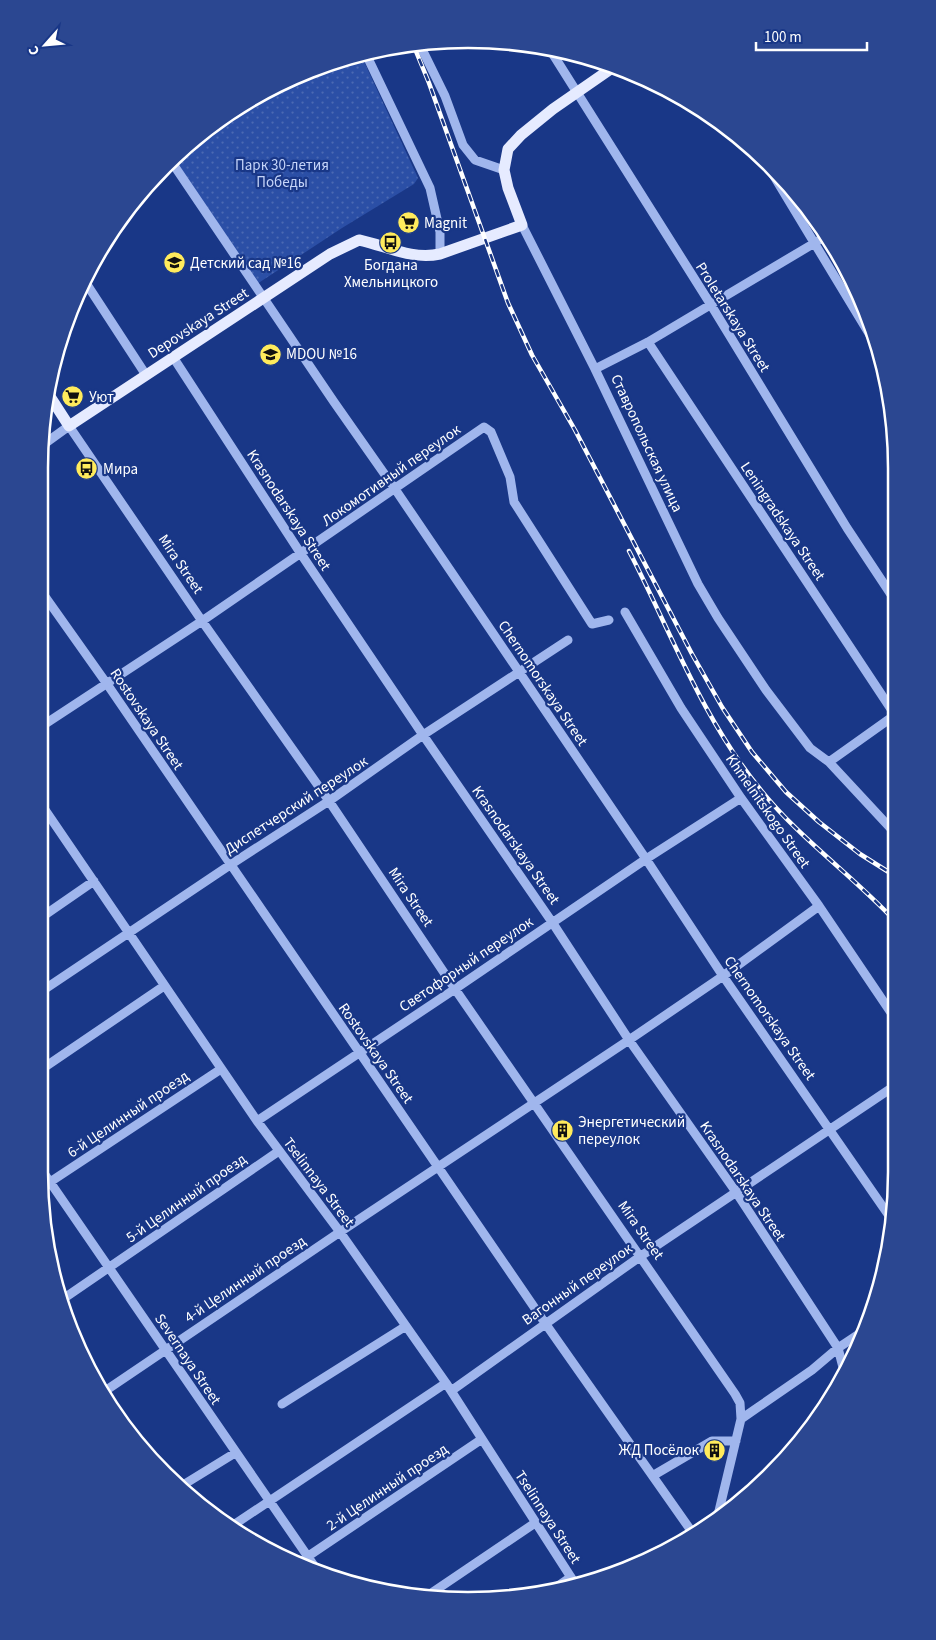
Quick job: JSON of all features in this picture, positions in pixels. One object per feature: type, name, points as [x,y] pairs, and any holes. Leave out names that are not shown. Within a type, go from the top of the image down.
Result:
[{"type":"main road","points":[[504,170],[508,149],[521,135],[576,92],[607,71]]},
{"type":"main road","name":"Ставропольская улица","points":[[504,170],[508,188],[522,225]]},
{"type":"main road","name":"Depovskaya Street","points":[[69,426],[330,254],[359,240],[414,256],[429,256],[440,254],[522,225]]},
{"type":"main road","name":"Mira Street","points":[[53,401],[69,426]]},
{"type":"street","points":[[422,50],[445,96],[463,145],[475,160],[504,170]]},
{"type":"street","name":"Proletarskaya Street","points":[[555,57],[711,305],[847,528],[888,590]]},
{"type":"street","points":[[369,60],[430,188],[440,232],[440,254]]},
{"type":"street","name":"Chernomorskaya Street","points":[[175,167],[724,976],[887,1212]]},
{"type":"street","points":[[781,188],[861,321]]},
{"type":"street","name":"Ставропольская улица","points":[[522,225],[595,369],[698,584],[713,610],[766,690],[810,748],[829,762],[888,826]]},
{"type":"street","points":[[595,369],[648,342],[821,239]]},
{"type":"street","points":[[89,287],[146,376]]},
{"type":"street","name":"Leningradskaya Street","points":[[648,342],[888,704]]},
{"type":"street","name":"Krasnodarskaya Street","points":[[173,357],[301,554],[423,735],[552,922],[629,1040],[736,1192],[838,1348],[842,1364]]},
{"type":"street","name":"Depovskaya Street","points":[[48,441],[69,426]]},
{"type":"street","name":"Mira Street","points":[[69,426],[202,621],[329,801],[533,1103],[735,1394],[740,1403],[741,1418]]},
{"type":"street","name":"Локомотивный переулок","points":[[48,722],[301,554],[484,426],[491,432],[510,477],[514,502],[592,624],[609,620]]},
{"type":"street","name":"Rostovskaya Street","points":[[48,599],[545,1323],[654,1475],[690,1529]]},
{"type":"street","name":"Khmelnitskogo Street","points":[[625,612],[681,708],[741,798],[819,906],[888,1008]]},
{"type":"street","name":"Диспетчерский переулок","points":[[48,987],[568,640]]},
{"type":"street","points":[[829,762],[888,720]]},
{"type":"street","name":"Светофорный переулок","points":[[257,1121],[646,859],[741,798]]},
{"type":"street","name":"Tselinnaya Street","points":[[48,814],[257,1121],[340,1232],[448,1387],[571,1579]]},
{"type":"street","points":[[48,913],[94,881]]},
{"type":"street","points":[[340,1232],[724,976],[819,906]]},
{"type":"street","points":[[48,1064],[164,986]]},
{"type":"street","name":"6-й Целинный проезд","points":[[50,1183],[221,1069]]},
{"type":"street","name":"Вагонный переулок","points":[[236,1523],[545,1323],[641,1256],[888,1090]]},
{"type":"street","name":"5-й Целинный проезд","points":[[67,1296],[279,1151]]},
{"type":"street","name":"Severnaya Street","points":[[48,1180],[166,1350],[269,1502],[305,1559]]},
{"type":"street","name":"4-й Целинный проезд","points":[[108,1389],[340,1232]]},
{"type":"street","points":[[282,1404],[406,1326]]},
{"type":"street","points":[[719,1510],[741,1418],[812,1370],[854,1337]]},
{"type":"street","name":"2-й Целинный проезд","points":[[305,1559],[482,1439]]},
{"type":"street","points":[[654,1475],[712,1441],[736,1441]]},
{"type":"street","points":[[187,1484],[235,1453]]},
{"type":"street","points":[[434,1591],[535,1523]]},
{"type":"green space","name":"Парк 30-летия Победы","points":[[364,61],[418,178],[414,184],[342,228],[257,284],[178,164],[212,134],[258,104],[307,80]]},
{"type":"railway","points":[[416,51],[508,303],[532,355],[575,430],[692,654],[722,707],[752,752],[786,792],[819,822],[860,854],[888,872]]},
{"type":"railway","points":[[629,551],[688,674],[739,762],[775,807],[888,914]]},
{"type":"place","name":"Magnit","points":[[408,223]]},
{"type":"place","name":"Богдана Хмельницкого","points":[[391,242]]},
{"type":"place","name":"Детский сад №16","points":[[174,263]]},
{"type":"place","name":"MDOU №16","points":[[270,354]]},
{"type":"place","name":"Уют","points":[[73,397]]},
{"type":"place","name":"Мира","points":[[87,469]]},
{"type":"place","name":"Энергетический переулок","points":[[562,1131]]},
{"type":"place","name":"ЖД Посёлок","points":[[715,1450]]}]
